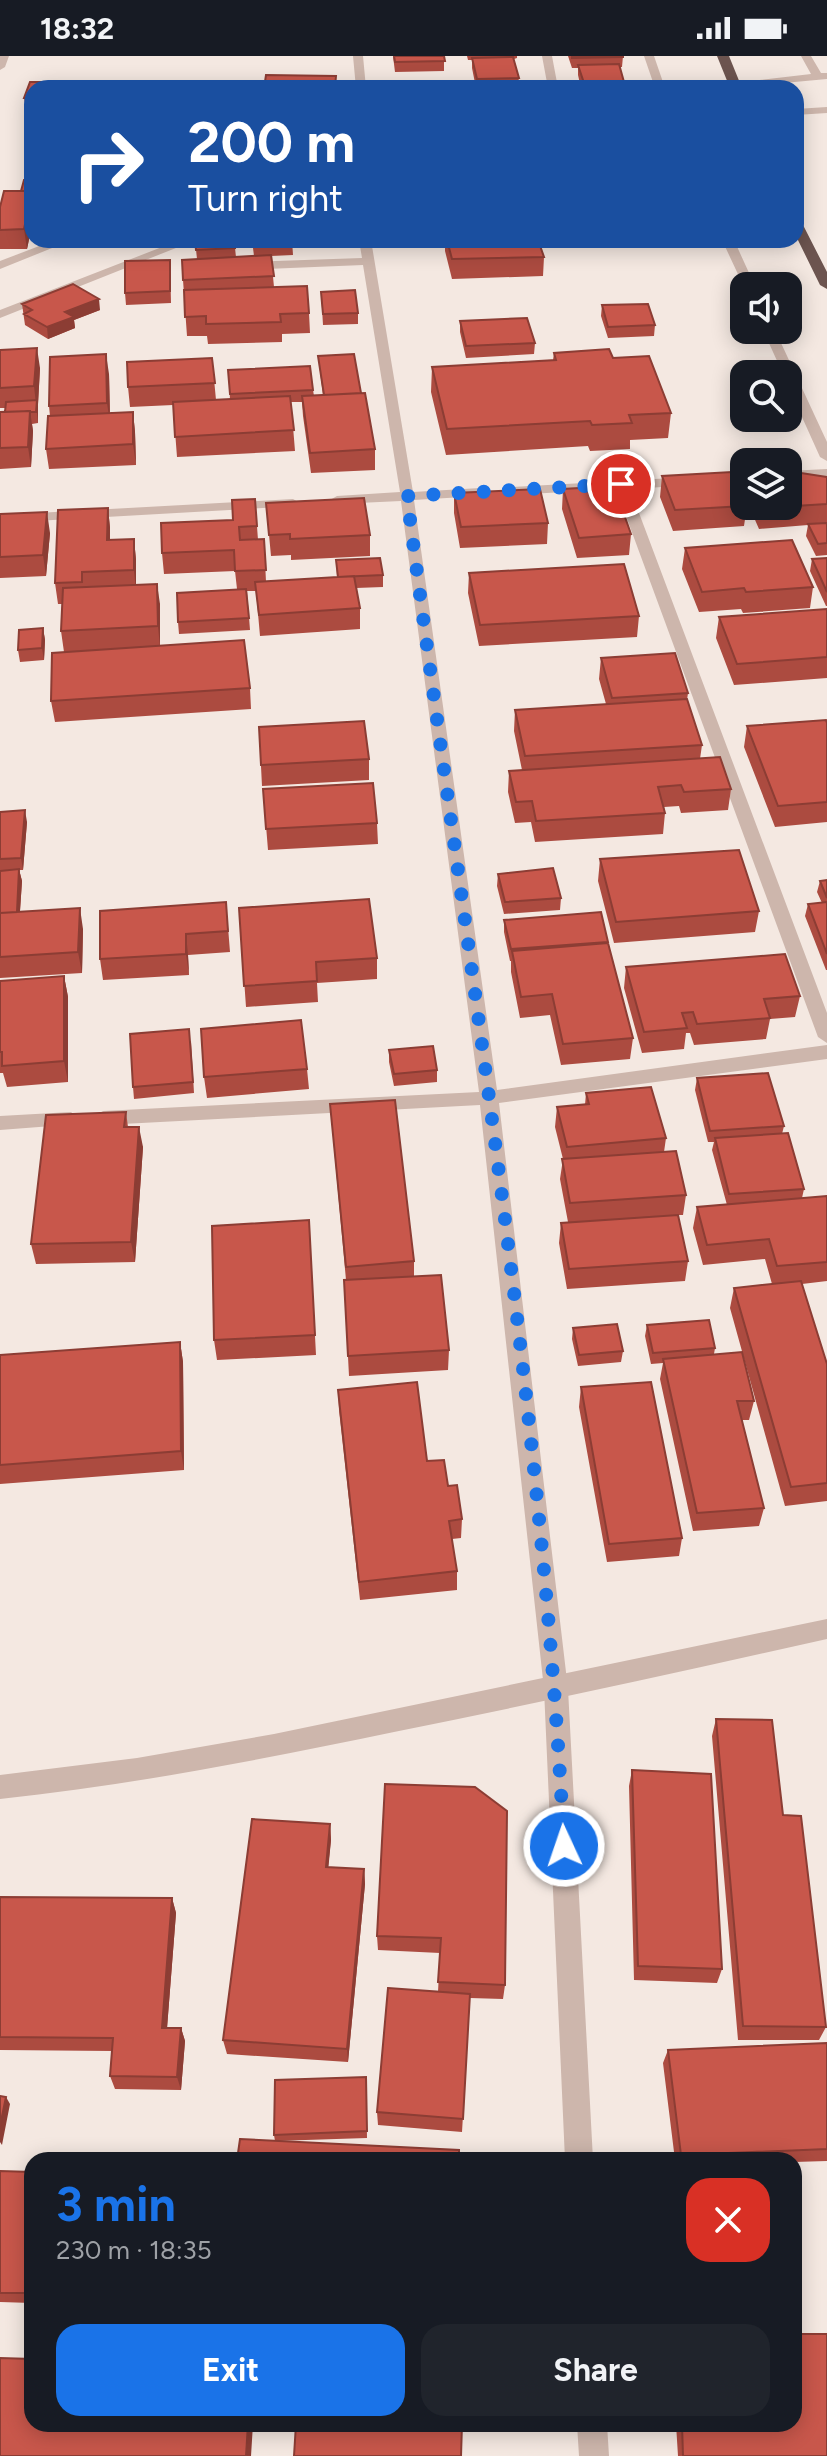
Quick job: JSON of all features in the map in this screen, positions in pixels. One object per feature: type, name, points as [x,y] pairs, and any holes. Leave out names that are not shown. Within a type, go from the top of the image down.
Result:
[{"type":"highway","points":[[723,56],[733,80]]},
{"type":"highway","points":[[804,239],[827,285]]},
{"type":"street","points":[[0,67],[4,56]]},
{"type":"street","points":[[358,56],[360,80]]},
{"type":"street","points":[[547,56],[552,80]]},
{"type":"street","points":[[649,56],[657,80]]},
{"type":"street","points":[[806,56],[822,76]]},
{"type":"street","points":[[780,80],[822,76]]},
{"type":"street","points":[[804,111],[827,110]]},
{"type":"street","points":[[0,265],[45,248]]},
{"type":"street","points":[[0,314],[169,248]]},
{"type":"street","points":[[366,248],[407,496],[489,1098],[556,1689],[579,2152]]},
{"type":"street","points":[[732,248],[743,272]]},
{"type":"street","points":[[226,267],[368,261]]},
{"type":"street","points":[[775,344],[827,457]]},
{"type":"street","points":[[802,474],[827,473]]},
{"type":"street","points":[[328,501],[730,479]]},
{"type":"street","points":[[621,484],[827,1037]]},
{"type":"street","points":[[0,519],[313,502]]},
{"type":"street","points":[[0,1123],[489,1098],[827,1052]]},
{"type":"street","points":[[0,1787],[52,1782],[270,1746],[556,1689],[827,1629]]},
{"type":"street","points":[[592,2432],[594,2456]]},
{"type":"building","points":[[394,56],[444,56],[445,61],[395,62]]},
{"type":"building","points":[[623,56],[623,57],[572,58]]},
{"type":"building","points":[[513,57],[519,78],[477,79],[472,58]]},
{"type":"building","points":[[619,64],[623,80],[583,80],[578,65]]},
{"type":"building","points":[[266,75],[336,76],[336,80],[265,80]]},
{"type":"building","points":[[4,191],[24,191],[24,229],[0,230]]},
{"type":"building","points":[[449,248],[541,248],[544,257],[452,259]]},
{"type":"building","points":[[271,255],[274,276],[183,280],[182,260]]},
{"type":"building","points":[[170,260],[170,291],[125,293],[125,261]]},
{"type":"building","points":[[73,284],[99,299],[65,312],[74,317],[47,327],[24,314],[32,310],[22,304]]},
{"type":"building","points":[[307,286],[309,313],[280,314],[281,322],[206,324],[206,316],[185,317],[184,290]]},
{"type":"building","points":[[355,290],[358,313],[323,314],[321,292]]},
{"type":"building","points":[[648,304],[655,325],[608,327],[602,305]]},
{"type":"building","points":[[527,318],[535,343],[466,346],[460,321]]},
{"type":"building","points":[[37,348],[34,386],[0,388],[0,350]]},
{"type":"building","points":[[609,349],[613,358],[649,356],[671,413],[629,415],[632,423],[592,425],[590,421],[447,429],[432,367],[556,360],[554,353]]},
{"type":"building","points":[[106,354],[107,403],[49,406],[50,357]]},
{"type":"building","points":[[354,354],[361,393],[324,395],[318,356]]},
{"type":"building","points":[[212,358],[215,383],[128,387],[127,362]]},
{"type":"building","points":[[310,366],[313,390],[230,394],[228,370]]},
{"type":"building","points":[[365,393],[375,449],[310,453],[302,396]]},
{"type":"building","points":[[290,396],[294,430],[175,437],[173,402]]},
{"type":"building","points":[[37,400],[36,412],[5,412],[6,402]]},
{"type":"building","points":[[30,411],[28,447],[0,448],[0,412]]},
{"type":"building","points":[[133,412],[133,444],[46,449],[48,416]]},
{"type":"building","points":[[730,472],[730,507],[675,510],[662,476]]},
{"type":"building","points":[[802,473],[827,477],[827,504],[802,506]]},
{"type":"building","points":[[614,486],[631,534],[579,538],[563,489]]},
{"type":"building","points":[[540,489],[548,523],[461,527],[454,493]]},
{"type":"building","points":[[364,498],[370,535],[290,539],[290,534],[269,535],[266,503]]},
{"type":"building","points":[[255,499],[257,526],[239,527],[240,540],[264,539],[266,570],[235,571],[234,550],[162,553],[161,523],[233,520],[232,500]]},
{"type":"building","points":[[108,508],[107,540],[134,539],[134,570],[82,572],[82,582],[55,583],[58,510]]},
{"type":"building","points":[[47,512],[43,555],[0,557],[0,514]]},
{"type":"building","points":[[827,523],[827,543],[818,544],[808,524]]},
{"type":"building","points":[[792,540],[813,587],[702,592],[685,548]]},
{"type":"building","points":[[380,558],[383,575],[338,577],[336,560]]},
{"type":"building","points":[[827,558],[827,592],[812,559]]},
{"type":"building","points":[[624,564],[639,616],[480,625],[469,573]]},
{"type":"building","points":[[354,576],[360,608],[259,615],[255,582]]},
{"type":"building","points":[[157,584],[158,626],[61,631],[63,588]]},
{"type":"building","points":[[246,589],[249,618],[178,622],[177,593]]},
{"type":"building","points":[[827,609],[827,657],[737,664],[719,617]]},
{"type":"building","points":[[43,628],[42,648],[18,650],[19,630]]},
{"type":"building","points":[[244,640],[250,688],[51,701],[52,653]]},
{"type":"building","points":[[675,653],[688,693],[612,698],[601,658]]},
{"type":"building","points":[[687,699],[702,745],[525,756],[515,710]]},
{"type":"building","points":[[826,720],[827,802],[778,806],[747,726]]},
{"type":"building","points":[[364,721],[369,759],[261,765],[259,727]]},
{"type":"building","points":[[720,757],[731,789],[684,792],[681,785],[658,787],[665,813],[536,821],[532,801],[516,802],[509,771]]},
{"type":"building","points":[[373,783],[377,823],[266,829],[263,789]]},
{"type":"building","points":[[25,810],[21,858],[0,859],[0,812]]},
{"type":"building","points":[[739,850],[759,911],[616,922],[600,859]]},
{"type":"building","points":[[553,868],[561,898],[505,902],[498,874]]},
{"type":"building","points":[[19,869],[17,912],[0,913],[0,871]]},
{"type":"building","points":[[827,880],[827,898],[820,881]]},
{"type":"building","points":[[369,899],[377,958],[316,962],[317,981],[244,986],[239,908]]},
{"type":"building","points":[[226,902],[228,931],[186,934],[186,954],[100,959],[100,911]]},
{"type":"building","points":[[827,902],[827,954],[808,904]]},
{"type":"building","points":[[80,908],[78,952],[0,957],[0,913]]},
{"type":"building","points":[[601,912],[608,942],[511,949],[504,920]]},
{"type":"building","points":[[608,943],[633,1038],[563,1044],[552,994],[521,997],[512,951]]},
{"type":"building","points":[[785,954],[800,996],[764,999],[770,1018],[697,1024],[693,1012],[682,1013],[687,1028],[644,1032],[626,967]]},
{"type":"building","points":[[64,976],[64,1061],[2,1066],[0,981]]},
{"type":"building","points":[[301,1020],[307,1069],[204,1077],[201,1029]]},
{"type":"building","points":[[189,1029],[193,1082],[133,1087],[130,1034]]},
{"type":"building","points":[[433,1046],[437,1070],[394,1074],[389,1050]]},
{"type":"building","points":[[768,1073],[784,1126],[710,1131],[697,1078]]},
{"type":"building","points":[[651,1087],[666,1138],[567,1147],[557,1107],[589,1104],[586,1093]]},
{"type":"building","points":[[395,1100],[414,1261],[346,1267],[330,1104]]},
{"type":"building","points":[[126,1112],[124,1127],[139,1127],[131,1242],[31,1244],[46,1115]]},
{"type":"building","points":[[788,1133],[804,1189],[729,1194],[715,1138]]},
{"type":"building","points":[[676,1151],[686,1195],[570,1203],[562,1159]]},
{"type":"building","points":[[827,1196],[827,1262],[777,1266],[769,1239],[707,1245],[697,1207]]},
{"type":"building","points":[[678,1215],[688,1261],[569,1269],[561,1223]]},
{"type":"building","points":[[309,1220],[315,1335],[214,1340],[212,1226]]},
{"type":"building","points":[[441,1275],[449,1350],[348,1356],[344,1280]]},
{"type":"building","points":[[801,1281],[827,1364],[827,1483],[791,1487],[734,1288]]},
{"type":"building","points":[[709,1320],[715,1348],[653,1353],[647,1325]]},
{"type":"building","points":[[617,1324],[623,1351],[579,1355],[573,1328]]},
{"type":"building","points":[[180,1342],[181,1451],[0,1465],[0,1355]]},
{"type":"building","points":[[742,1352],[754,1401],[737,1401],[764,1508],[697,1513],[663,1359]]},
{"type":"building","points":[[417,1382],[427,1461],[444,1460],[448,1486],[457,1485],[462,1519],[449,1521],[457,1571],[359,1582],[338,1390]]},
{"type":"building","points":[[651,1382],[682,1538],[609,1544],[581,1387]]},
{"type":"building","points":[[716,1719],[772,1720],[783,1815],[801,1816],[826,2027],[743,2026]]},
{"type":"building","points":[[632,1770],[711,1774],[722,1969],[638,1966]]},
{"type":"building","points":[[385,1784],[475,1787],[507,1811],[505,1985],[438,1982],[441,1938],[377,1936]]},
{"type":"building","points":[[252,1819],[330,1824],[326,1867],[364,1869],[347,2049],[223,2040]]},
{"type":"building","points":[[0,1897],[172,1898],[162,2028],[181,2028],[177,2077],[110,2076],[113,2038],[0,2037]]},
{"type":"building","points":[[388,1988],[470,1994],[463,2119],[377,2112]]},
{"type":"building","points":[[827,2043],[827,2149],[681,2152],[668,2050]]},
{"type":"building","points":[[366,2077],[367,2131],[274,2135],[275,2080]]},
{"type":"building","points":[[0,2096],[6,2097],[0,2126]]},
{"type":"building","points":[[240,2139],[459,2150],[459,2152],[238,2152]]},
{"type":"building","points":[[0,2171],[24,2172],[24,2293],[0,2293]]},
{"type":"building","points":[[802,2334],[827,2334],[827,2456],[683,2456],[682,2432],[802,2432]]},
{"type":"building","points":[[0,2358],[24,2359],[24,2432],[248,2432],[246,2456],[0,2456]]},
{"type":"building","points":[[296,2432],[462,2432],[461,2456],[294,2456]]},
{"type":"route","points":[[564,1846],[556,1689],[489,1098],[407,496],[621,484]]}]
